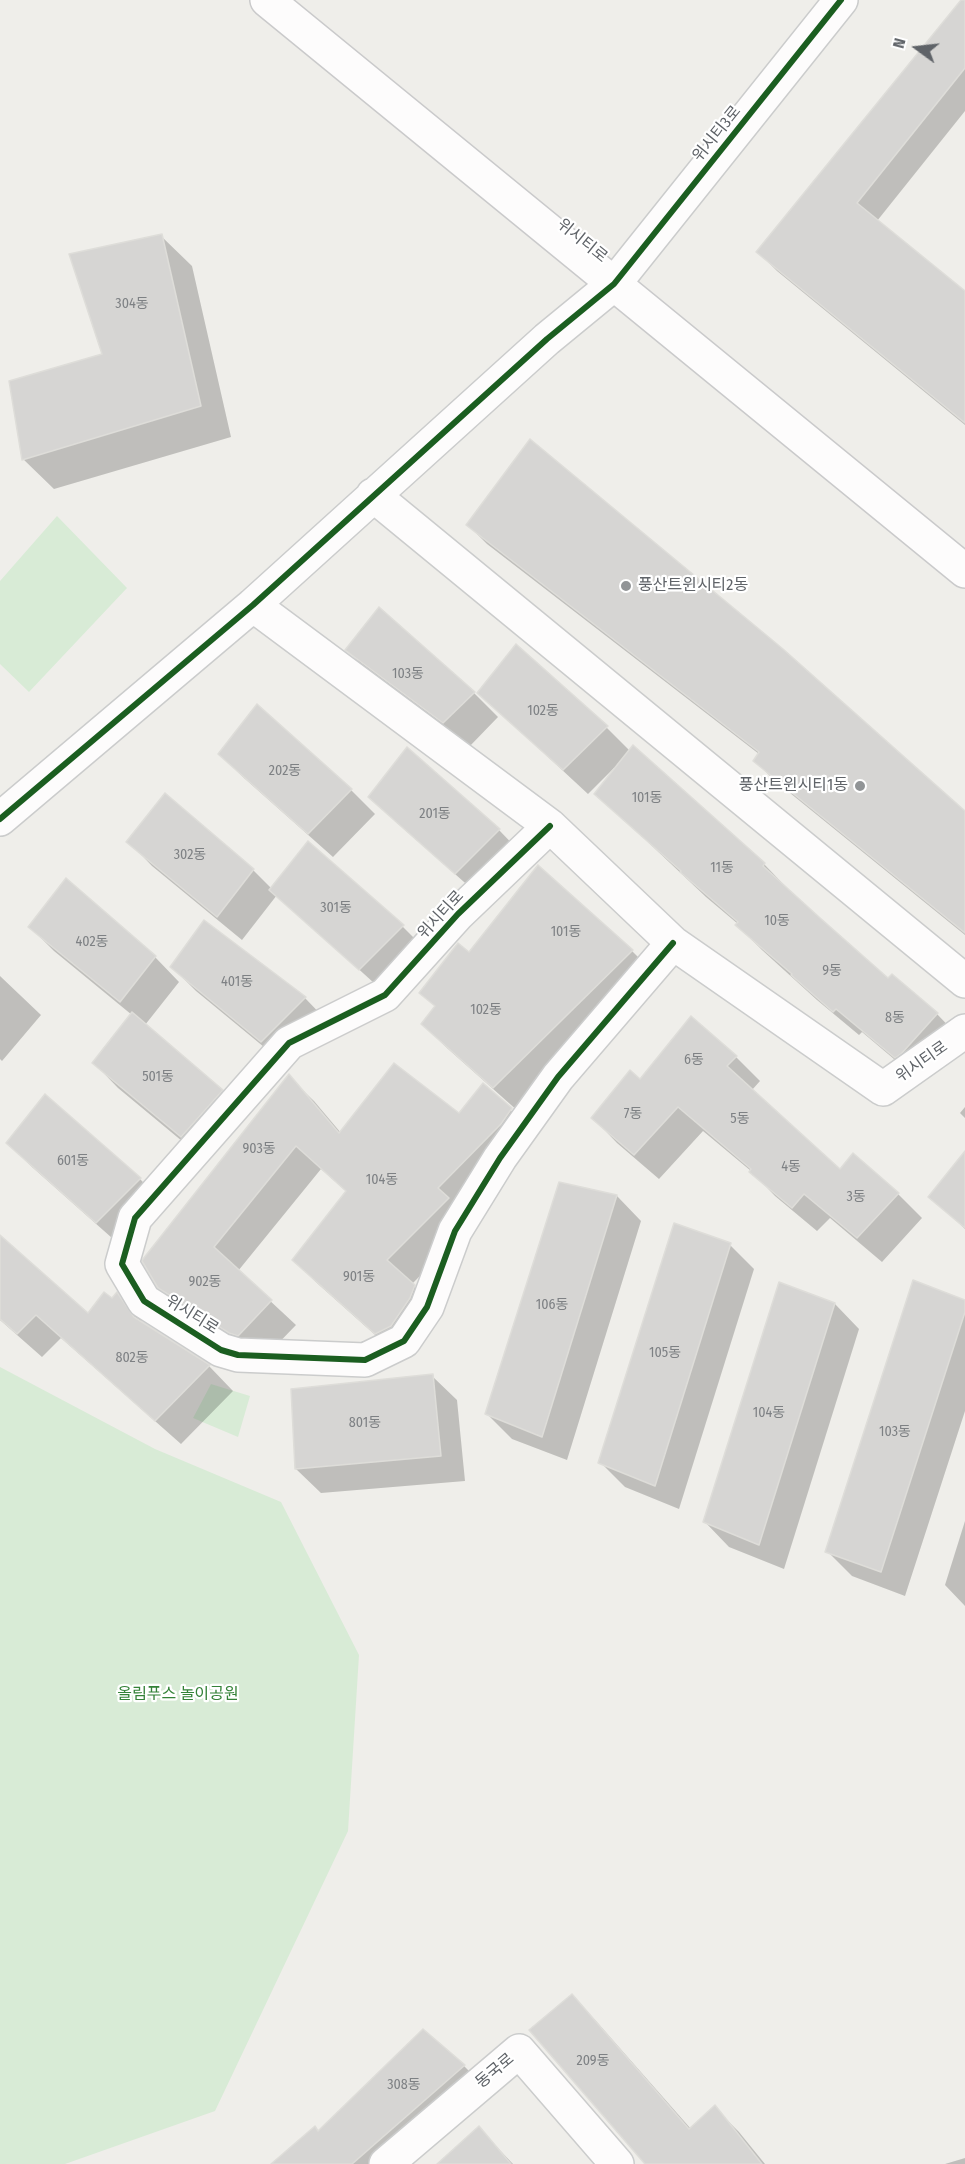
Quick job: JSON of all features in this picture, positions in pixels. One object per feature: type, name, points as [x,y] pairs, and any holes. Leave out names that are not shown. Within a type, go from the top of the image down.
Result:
[{"type":"street","name":"위시티로","points":[[267,0],[965,571]]},
{"type":"street","name":"위시티3로","points":[[0,819],[253,605],[548,339],[614,284],[841,0]]},
{"type":"street","points":[[373,495],[965,981]]},
{"type":"street","points":[[253,605],[550,826]]},
{"type":"street","name":"위시티로","points":[[673,943],[558,1077],[500,1158],[454,1231],[427,1308],[404,1341],[365,1360],[238,1355],[221,1350],[144,1301],[122,1264],[135,1218],[289,1043],[385,995],[458,914],[550,826],[673,943],[883,1089],[965,1031]]},
{"type":"street","name":"동국로","points":[[386,2164],[519,2051],[617,2164]]},
{"type":"green space","points":[[57,516],[127,588],[29,692],[0,664],[0,581]]},
{"type":"green space","name":"올림푸스 놀이공원","points":[[0,1367],[155,1449],[281,1502],[359,1655],[348,1831],[215,2111],[65,2164],[0,2164]]},
{"type":"green space","points":[[211,1384],[250,1396],[238,1437],[193,1418]]},
{"type":"building","points":[[961,0],[965,0],[965,68],[857,203],[965,291],[965,423],[756,252]]},
{"type":"building","points":[[162,234],[201,406],[22,460],[9,381],[102,354],[69,254]]},
{"type":"building","points":[[530,439],[783,649],[965,811],[965,933],[753,761],[759,752],[466,525]]},
{"type":"building","points":[[379,607],[475,692],[443,723],[345,650]]},
{"type":"building","points":[[516,644],[608,726],[563,770],[477,693]]},
{"type":"building","points":[[257,704],[352,789],[308,834],[218,754]]},
{"type":"building","points":[[633,745],[765,863],[763,866],[888,978],[892,974],[938,1013],[902,1053],[895,1058],[836,1009],[833,1012],[735,925],[738,922],[594,794]]},
{"type":"building","points":[[407,747],[500,829],[455,874],[368,797]]},
{"type":"building","points":[[165,793],[254,869],[217,917],[126,842]]},
{"type":"building","points":[[308,841],[404,925],[359,970],[269,890]]},
{"type":"building","points":[[538,865],[633,950],[493,1088],[421,1024],[435,1006],[419,993],[458,943],[469,952]]},
{"type":"building","points":[[66,878],[156,956],[120,1002],[28,927]]},
{"type":"building","points":[[204,920],[306,997],[261,1042],[170,967]]},
{"type":"building","points":[[132,1012],[223,1090],[181,1137],[92,1063]]},
{"type":"building","points":[[691,1016],[737,1056],[727,1066],[840,1169],[853,1153],[899,1193],[857,1238],[804,1194],[792,1208],[749,1172],[751,1169],[678,1107],[634,1155],[591,1118],[630,1070],[640,1079]]},
{"type":"building","points":[[394,1063],[459,1113],[483,1083],[512,1108],[501,1124],[438,1188],[449,1198],[387,1260],[415,1285],[410,1298],[391,1326],[375,1334],[292,1260],[346,1191],[296,1146],[214,1247],[272,1300],[238,1336],[229,1333],[158,1288],[142,1261],[143,1259],[289,1074],[339,1133]]},
{"type":"building","points":[[45,1094],[141,1178],[96,1223],[6,1143]]},
{"type":"building","points":[[965,1151],[965,1228],[928,1197]]},
{"type":"building","points":[[559,1182],[617,1195],[542,1437],[485,1414]]},
{"type":"building","points":[[674,1223],[731,1243],[655,1486],[598,1463]]},
{"type":"building","points":[[0,1235],[88,1313],[104,1292],[112,1298],[117,1292],[134,1317],[210,1365],[155,1421],[36,1315],[17,1334],[0,1319]]},
{"type":"building","points":[[913,1280],[965,1300],[965,1312],[881,1572],[825,1552]]},
{"type":"building","points":[[779,1282],[835,1303],[759,1545],[703,1522]]},
{"type":"building","points":[[433,1374],[441,1456],[295,1469],[291,1389]]},
{"type":"building","points":[[572,1994],[689,2129],[715,2105],[762,2164],[645,2164],[529,2030]]},
{"type":"building","points":[[423,2029],[465,2065],[352,2164],[271,2164],[315,2126],[318,2131]]},
{"type":"building","points":[[479,2126],[511,2164],[437,2164]]},
{"type":"cycle path","points":[[0,819],[253,605],[547,339],[614,284],[841,0]]},
{"type":"cycle path","points":[[550,826],[458,914],[385,995],[289,1043],[135,1218],[122,1264],[144,1301],[221,1350],[238,1355],[365,1360],[404,1341],[427,1307],[455,1231],[500,1158],[558,1077],[673,943]]},
{"type":"place","name":"풍산트윈시티2동","points":[[626,586]]},
{"type":"place","name":"풍산트윈시티1동","points":[[860,786]]}]
